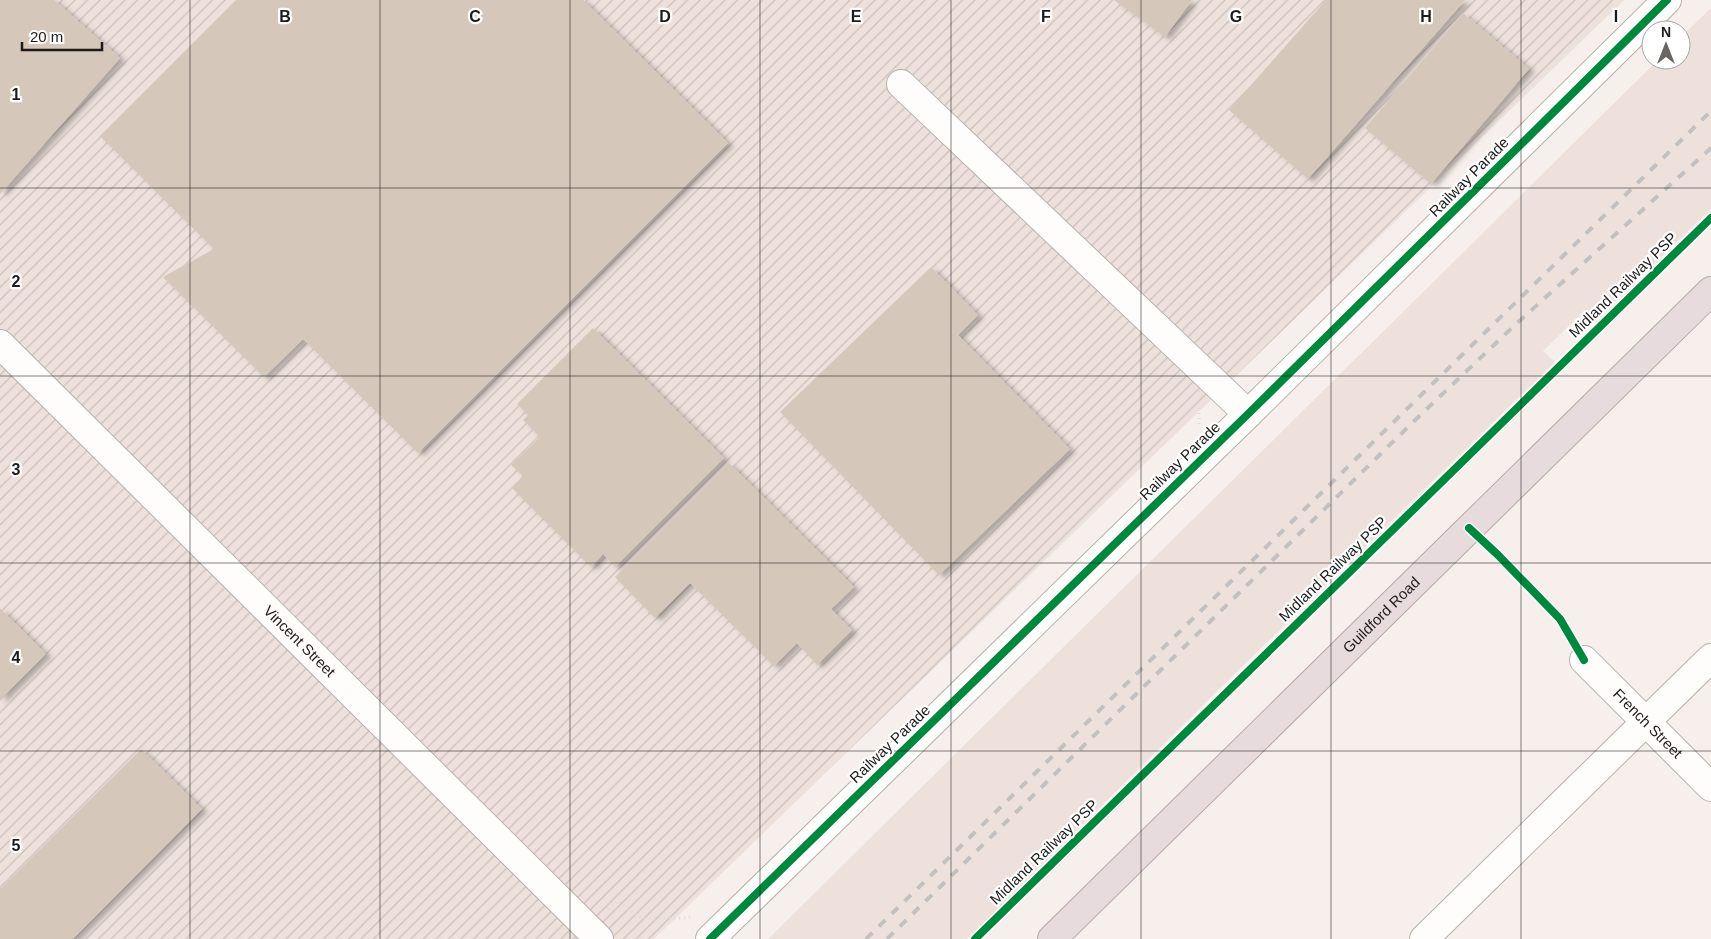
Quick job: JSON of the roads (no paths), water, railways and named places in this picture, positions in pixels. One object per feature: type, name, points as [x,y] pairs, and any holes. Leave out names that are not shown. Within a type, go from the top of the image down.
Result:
[{"type":"highway","name":"Guildford Road","points":[[1052,939],[1711,292]]},
{"type":"street","name":"Railway Parade","points":[[710,939],[1248,414],[1667,0]]},
{"type":"street","points":[[901,84],[1248,414]]},
{"type":"street","name":"Vincent Street","points":[[0,344],[593,933]]},
{"type":"street","points":[[1424,939],[1711,658]]},
{"type":"street","name":"French Street","points":[[1584,660],[1711,786]]},
{"type":"railway","points":[[866,939],[1711,111]]},
{"type":"railway","points":[[887,939],[1412,423],[1516,324],[1711,148]]}]
